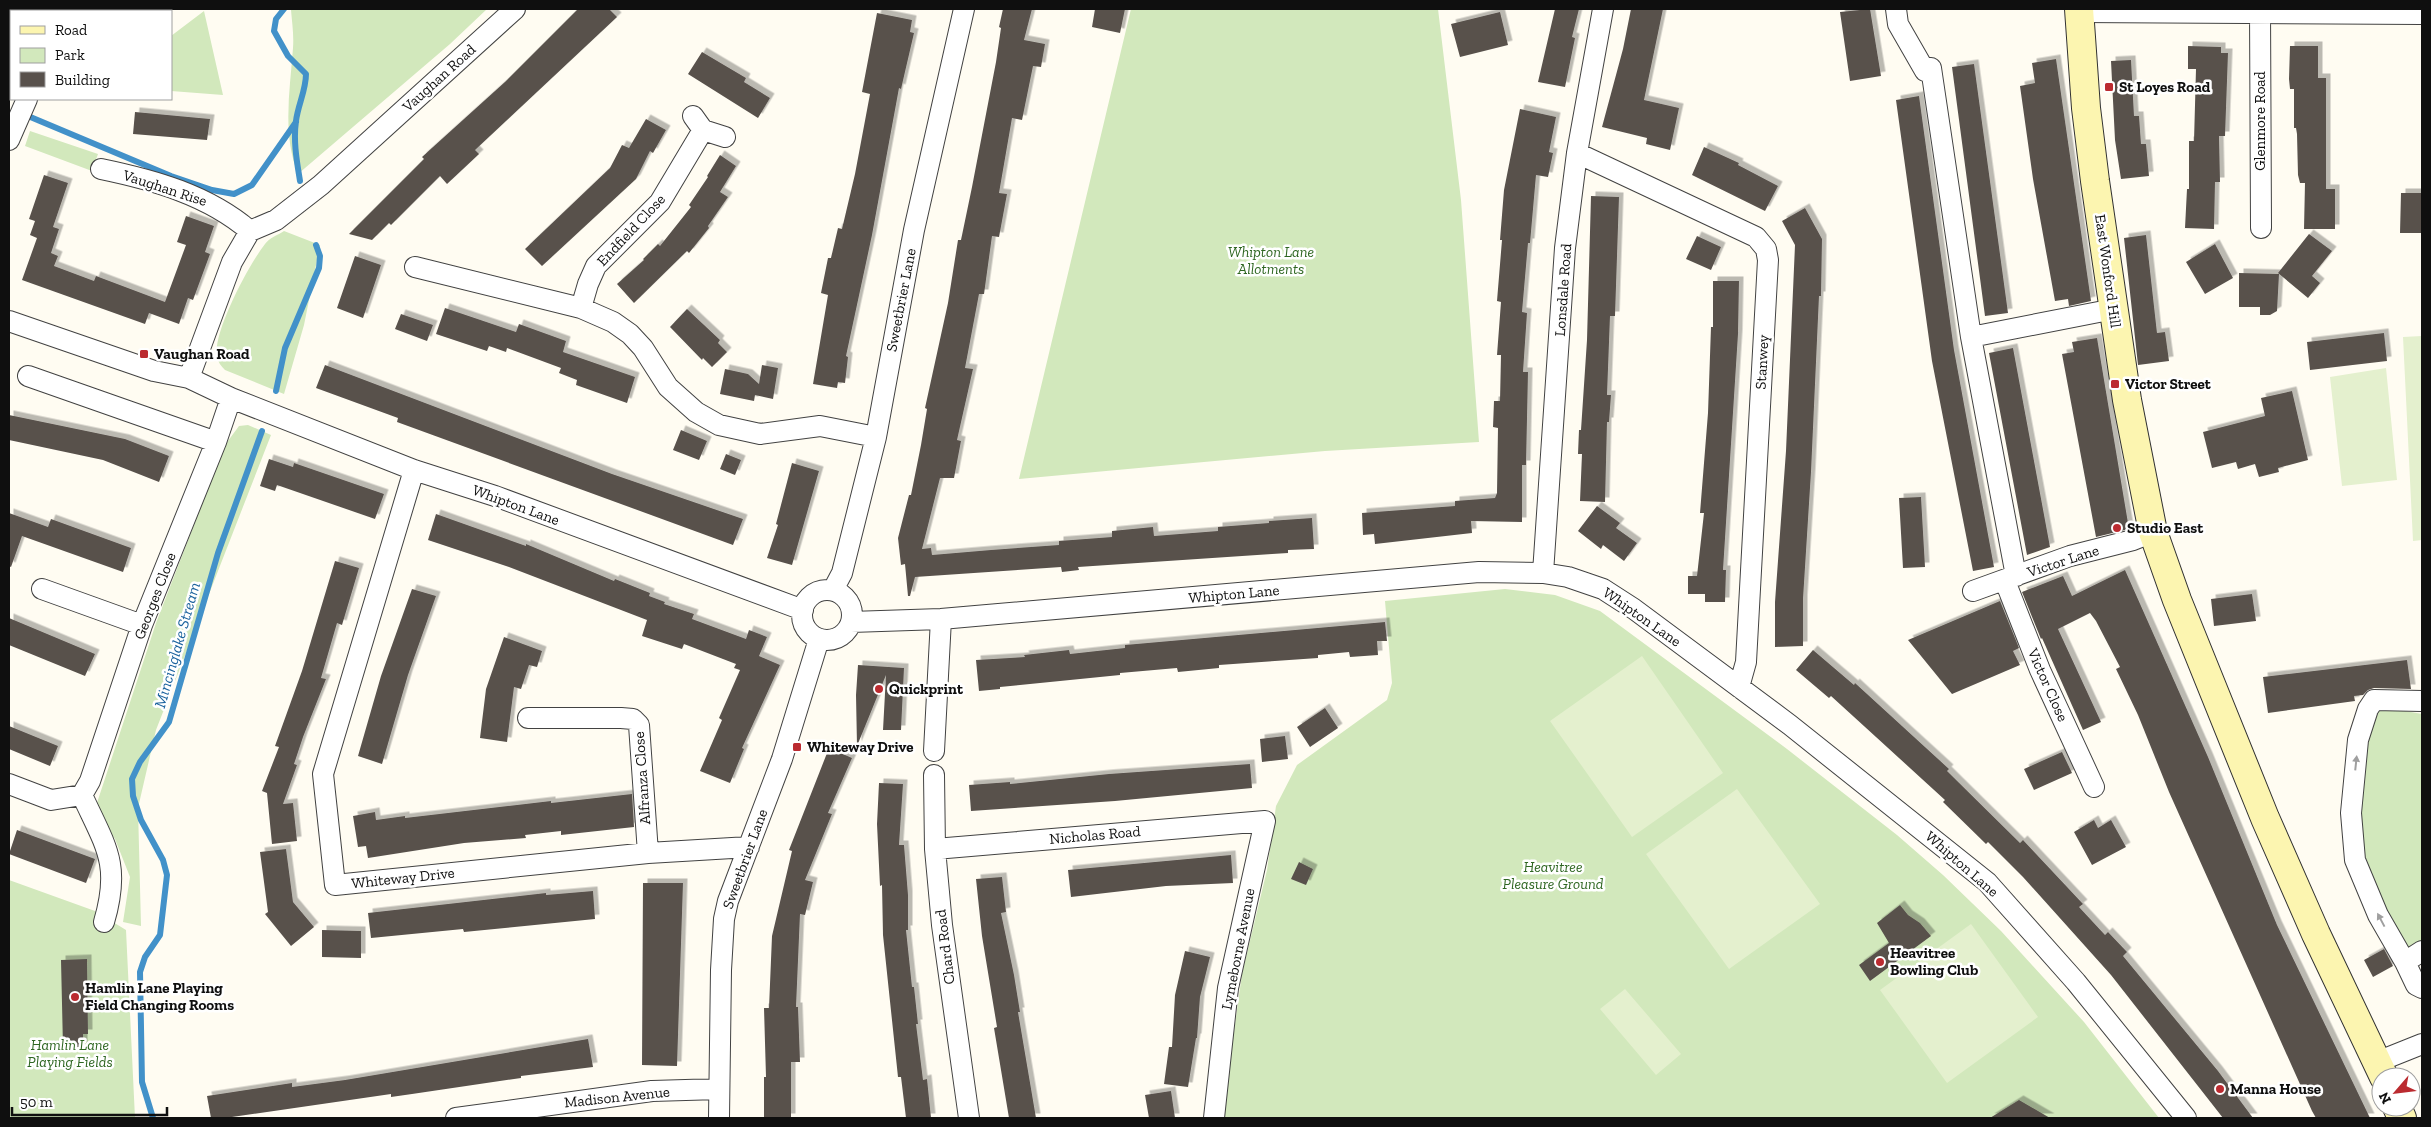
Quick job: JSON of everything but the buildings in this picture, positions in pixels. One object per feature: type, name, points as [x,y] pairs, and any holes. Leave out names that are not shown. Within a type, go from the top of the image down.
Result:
[{"type":"main road","name":"East Wonford Hill","points":[[2079,11],[2086,108],[2114,310],[2127,400],[2153,532],[2177,600],[2265,818],[2316,934],[2379,1067]]},
{"type":"street","name":"Vaughan Road","points":[[250,231],[276,220],[321,185],[515,9]]},
{"type":"street","name":"Sweetbrier Lane","points":[[833,590],[842,573],[876,437],[914,230],[964,9]]},
{"type":"street","name":"Lonsdale Road","points":[[1543,573],[1565,248],[1577,153],[1603,9]]},
{"type":"street","points":[[1896,9],[1898,24],[1928,70],[2010,579]]},
{"type":"street","points":[[2079,11],[2260,11],[2422,14]]},
{"type":"street","name":"Glenmore Road","points":[[2260,11],[2260,228]]},
{"type":"street","points":[[9,138],[26,100]]},
{"type":"street","name":"Endfield Close","points":[[581,308],[596,266],[660,202],[698,123],[725,137]]},
{"type":"street","name":"Stanwey","points":[[1577,153],[1756,237],[1762,243],[1767,254],[1746,662],[1739,686]]},
{"type":"street","name":"Vaughan Rise","points":[[101,169],[142,178],[210,202],[250,231]]},
{"type":"street","points":[[189,378],[232,262],[250,231]]},
{"type":"street","points":[[415,267],[581,308],[612,322],[630,334],[643,348],[668,387],[696,412],[719,425],[760,434],[820,426],[876,437]]},
{"type":"street","points":[[1971,337],[2114,310]]},
{"type":"street","points":[[9,321],[154,371],[189,378],[231,398]]},
{"type":"street","points":[[28,376],[216,442]]},
{"type":"street","name":"Whipton Lane","points":[[231,398],[414,470],[495,496],[802,610]]},
{"type":"street","name":"Georges Close","points":[[82,795],[90,781],[142,625],[216,442],[231,398]]},
{"type":"street","name":"Whiteway Drive","points":[[414,470],[323,774],[335,885],[648,853],[749,847]]},
{"type":"street","name":"Victor Lane","points":[[1973,591],[2070,556],[2133,540],[2153,532]]},
{"type":"street","name":"Whipton Lane","points":[[852,622],[941,619],[1480,572],[1543,573],[1568,577],[1602,589],[1634,609],[1739,686],[1987,882],[2076,982],[2186,1118]]},
{"type":"street","name":"Victor Close","points":[[2010,579],[2040,670],[2094,788]]},
{"type":"street","points":[[42,589],[142,625]]},
{"type":"street","points":[[833,590],[841,593],[851,606],[852,622],[848,629],[835,639],[819,638],[805,627],[802,610],[805,603],[817,592],[833,590]]},
{"type":"street","points":[[934,751],[941,619]]},
{"type":"street","name":"Sweetbrier Lane","points":[[719,1118],[721,970],[724,919],[728,901],[782,759],[819,638]]},
{"type":"street","points":[[2422,701],[2374,700],[2368,709],[2358,740],[2350,813],[2355,860],[2378,915],[2416,985],[2422,988]]},
{"type":"street","name":"Alfranza Close","points":[[528,718],[633,719],[639,725],[648,853]]},
{"type":"street","name":"Chard Road","points":[[934,774],[935,850],[943,934],[968,1118]]},
{"type":"street","points":[[9,784],[51,800],[82,795],[107,849],[112,873],[113,888],[104,922]]},
{"type":"street","name":"Nicholas Road","points":[[935,850],[1255,821]]},
{"type":"street","name":"Lymeborne Avenue","points":[[1214,1118],[1228,988],[1265,821],[1255,821]]},
{"type":"street","points":[[2405,962],[2422,951]]},
{"type":"street","points":[[2383,1067],[2422,1044]]},
{"type":"street","name":"Madison Avenue","points":[[456,1118],[652,1091],[719,1089]]},
{"type":"green space","points":[[487,9],[450,44],[298,174],[290,143],[288,112],[293,43],[291,10]]},
{"type":"green space","name":"Whipton Lane Allotments","points":[[1131,9],[1438,9],[1461,200],[1479,442],[1325,451],[1019,479]]},
{"type":"green space","points":[[204,11],[223,95],[172,91],[172,35]]},
{"type":"green space","points":[[30,131],[98,154],[92,171],[25,146]]},
{"type":"green space","points":[[284,231],[320,245],[304,325],[284,394],[225,370],[217,357],[217,346],[226,316],[258,253],[271,238]]},
{"type":"green space","points":[[2422,336],[2422,540],[2413,541],[2403,337]]},
{"type":"green space","points":[[2386,368],[2397,480],[2342,486],[2330,377]]},
{"type":"green space","points":[[248,425],[271,435],[156,730],[138,808],[141,926],[123,922],[130,877],[115,839],[95,809],[156,623],[225,445],[239,426]]},
{"type":"green space","name":"Heavitree Pleasure Ground","points":[[1505,589],[1555,595],[1600,611],[1787,749],[1897,835],[1943,875],[2001,931],[2084,1022],[2159,1118],[1222,1118],[1242,974],[1267,870],[1276,806],[1297,765],[1387,700],[1392,683],[1385,601]]},
{"type":"green space","points":[[1642,656],[1723,773],[1632,837],[1550,721]]},
{"type":"green space","points":[[2378,706],[2422,714],[2422,941],[2405,952],[2385,916],[2364,853],[2360,798],[2361,747]]},
{"type":"green space","points":[[1737,789],[1820,904],[1729,969],[1646,854]]},
{"type":"green space","name":"Hamlin Lane Playing Fields","points":[[9,880],[95,911],[126,930],[135,1118],[9,1118]]},
{"type":"green space","points":[[1971,924],[2038,1017],[1947,1083],[1880,990]]},
{"type":"green space","points":[[1625,989],[1681,1054],[1656,1075],[1600,1009]]},
{"type":"waterway","points":[[284,9],[276,19],[274,31],[288,56],[306,74],[295,129],[300,181]]},
{"type":"waterway","points":[[28,116],[171,176],[212,190],[234,194],[252,185],[296,122]]},
{"type":"waterway","name":"Mincinglake Stream","points":[[276,391],[285,348],[319,268],[320,256],[316,245]]},
{"type":"waterway","name":"Mincinglake Stream","points":[[153,1118],[142,1082],[140,972],[145,957],[160,935],[167,875],[163,860],[141,820],[133,796],[132,779],[140,762],[169,722],[218,553],[262,431]]},
{"type":"place","name":"St Loyes Road","points":[[2109,87]]},
{"type":"place","name":"Vaughan Road","points":[[144,354]]},
{"type":"place","name":"Victor Street","points":[[2115,384]]},
{"type":"place","name":"Studio East","points":[[2117,528]]},
{"type":"place","name":"Quickprint","points":[[879,689]]},
{"type":"place","name":"Whiteway Drive","points":[[797,747]]},
{"type":"place","name":"Heavitree Bowling Club","points":[[1880,962]]},
{"type":"place","name":"Hamlin Lane Playing Field Changing Rooms","points":[[75,997]]},
{"type":"place","name":"Manna House","points":[[2220,1089]]}]
